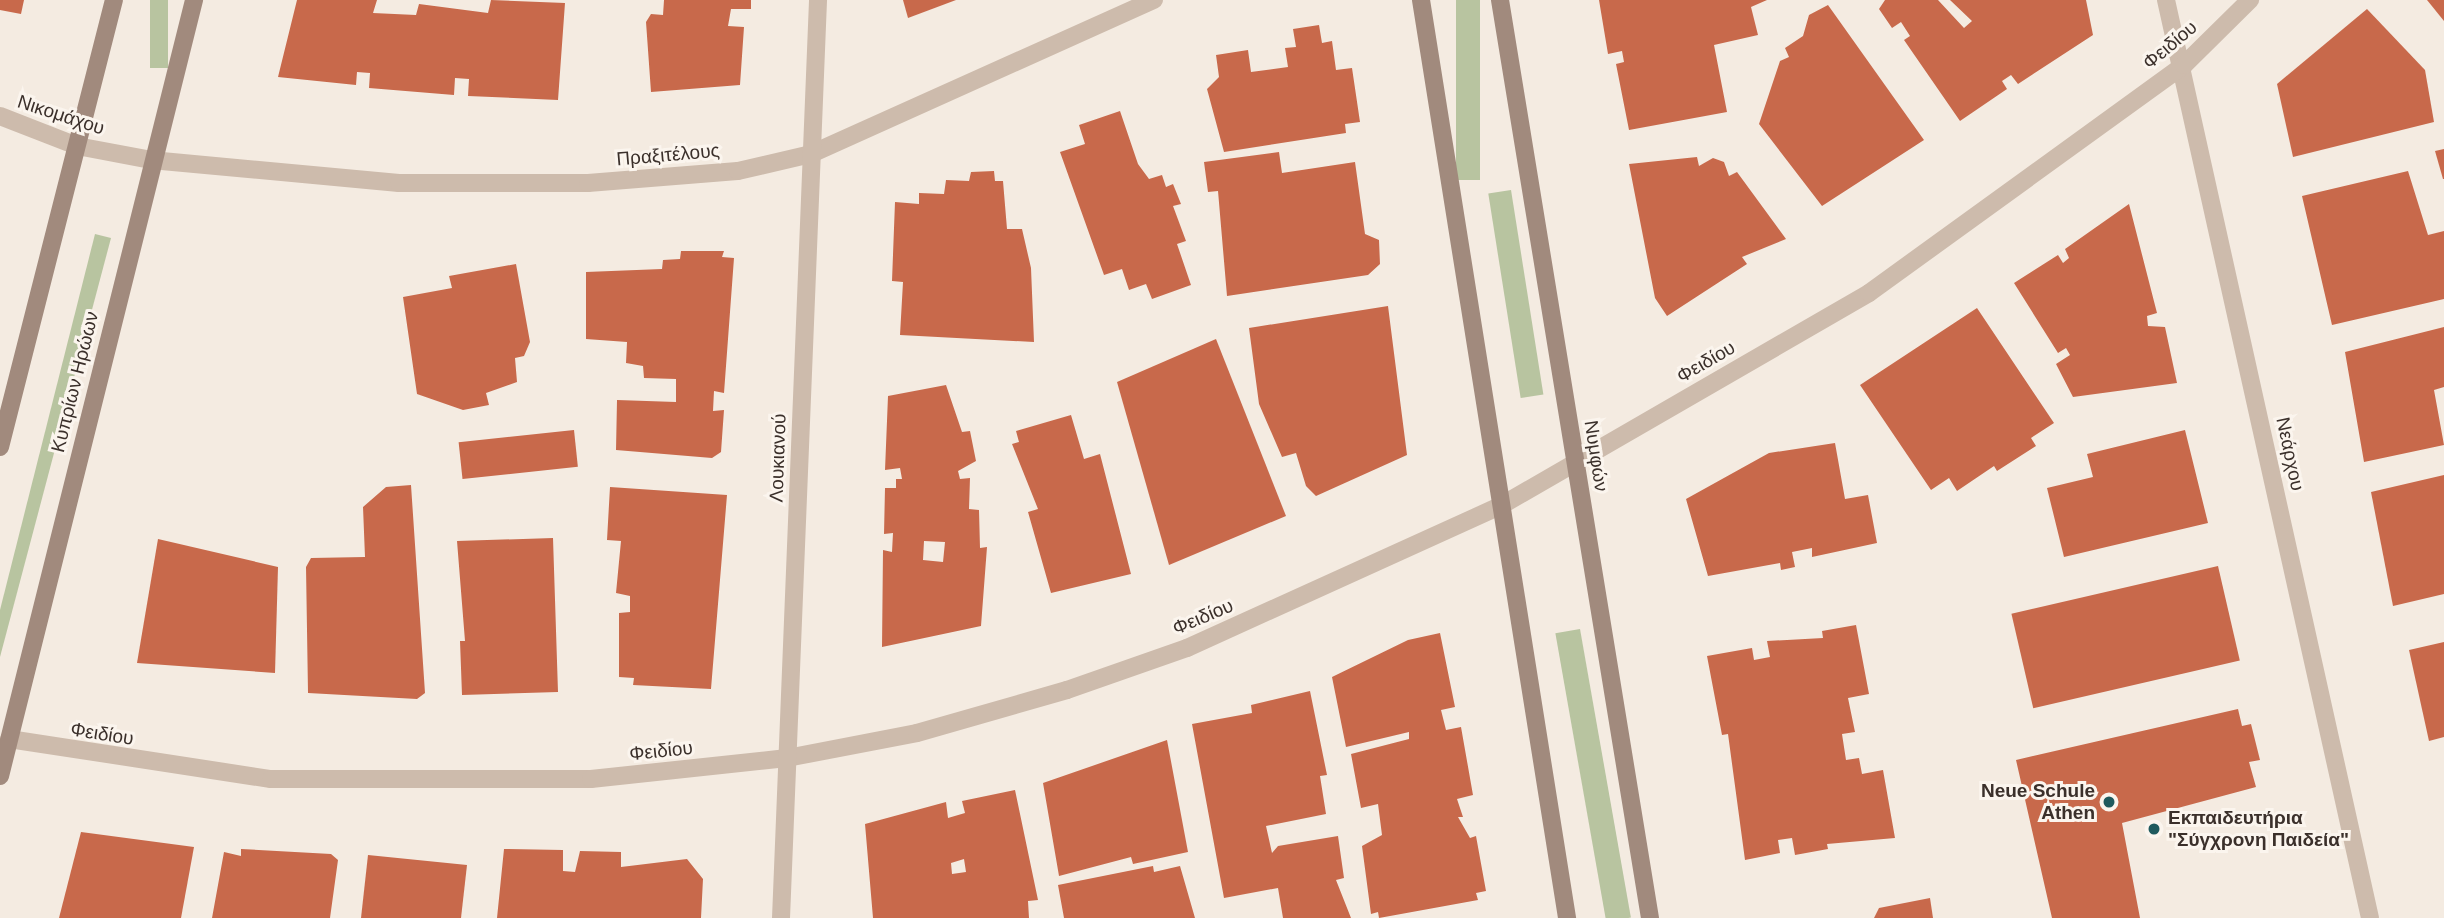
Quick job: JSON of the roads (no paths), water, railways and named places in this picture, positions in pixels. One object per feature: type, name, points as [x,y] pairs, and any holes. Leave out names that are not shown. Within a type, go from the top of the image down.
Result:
[{"type":"street","points":[[0,447],[114,0]]},
{"type":"street","name":"Κυπρίων Ηρώων","points":[[0,776],[151,160],[194,0]]},
{"type":"street","name":"Λουκιανού","points":[[781,918],[818,0]]},
{"type":"street","name":"Πραξιτέλους","points":[[151,160],[478,185],[738,171],[811,154],[1154,0]]},
{"type":"street","points":[[1421,0],[1567,918]]},
{"type":"street","name":"Νυμφών","points":[[1500,0],[1650,918]]},
{"type":"street","name":"Νεάρχου","points":[[2166,0],[2184,65],[2370,918]]},
{"type":"street","name":"Φειδίου","points":[[9,739],[271,779],[410,783],[591,779],[787,758],[917,733],[1091,682],[1200,642],[1502,505],[1868,293],[2184,65],[2250,0]]},
{"type":"street","name":"Νικομάχου","points":[[0,116],[76,146],[151,160]]},
{"type":"place","name":"Neue Schule Athen","points":[[2109,802]]},
{"type":"place","name":"Εκπαιδευτήρια \"Σύγχρονη Παιδεία\"","points":[[2154,829]]}]
